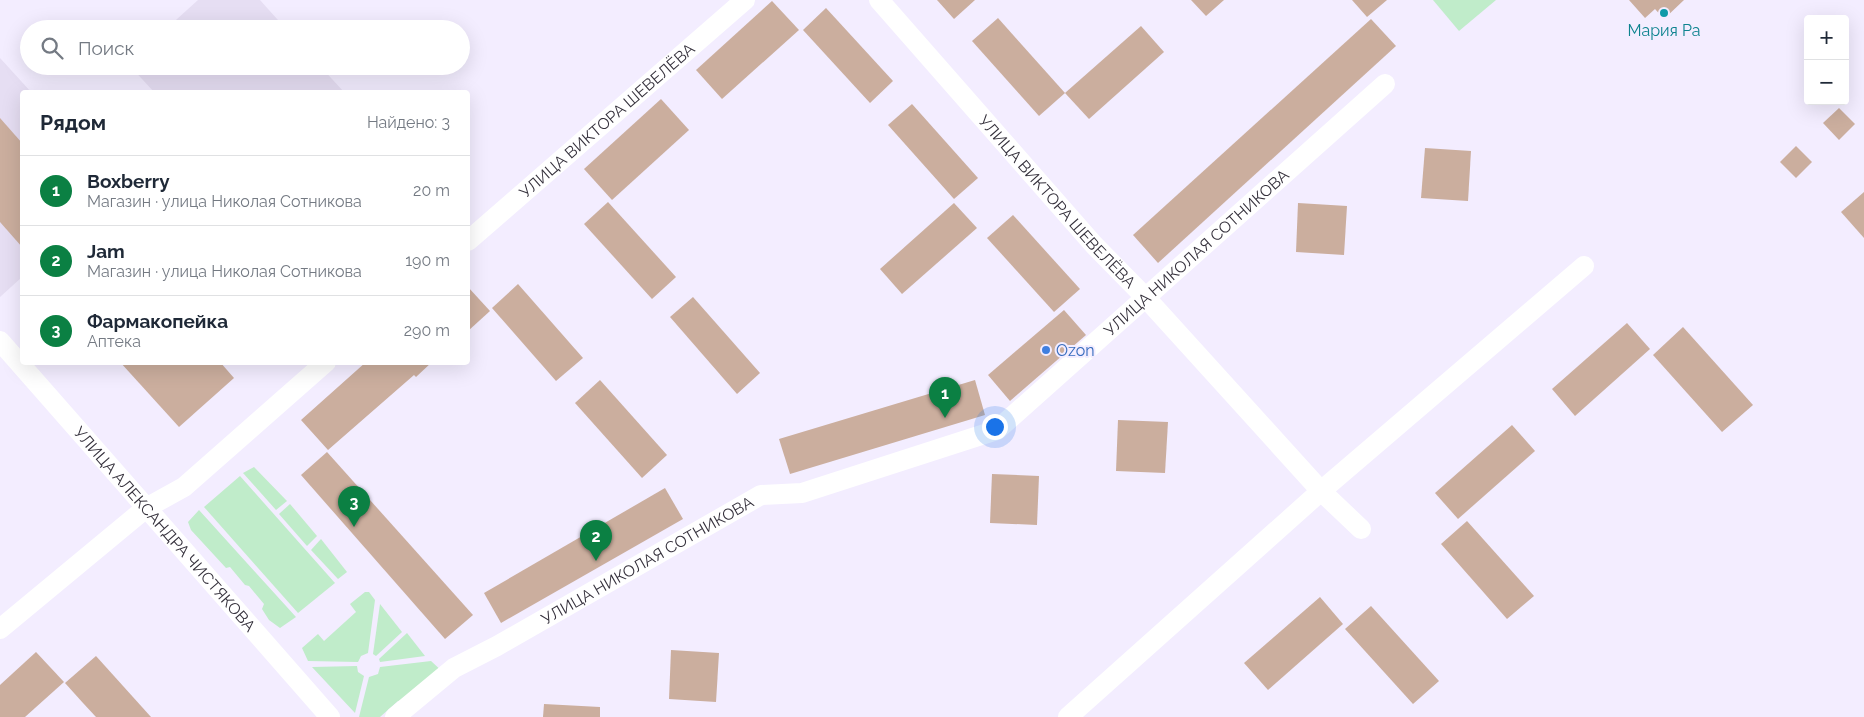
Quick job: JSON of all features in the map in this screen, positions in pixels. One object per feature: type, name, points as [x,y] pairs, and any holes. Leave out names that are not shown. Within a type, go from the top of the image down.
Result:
[{"type":"street","name":"УЛИЦА ВИКТОРА ШЕВЕЛЁВА","points":[[470,239],[745,0]]},
{"type":"street","name":"УЛИЦА ВИКТОРА ШЕВЕЛЁВА","points":[[879,0],[1094,244],[1146,298],[1321,491],[1361,529]]},
{"type":"street","name":"УЛИЦА НИКОЛАЯ СОТНИКОВА","points":[[395,717],[454,668],[497,646],[761,495],[802,493],[997,430],[1385,84]]},
{"type":"street","points":[[1068,717],[1321,491],[1584,266]]},
{"type":"street","name":"УЛИЦА АЛЕКСАНДРА ЧИСТЯКОВА","points":[[0,341],[20,364]]},
{"type":"street","name":"УЛИЦА АЛЕКСАНДРА ЧИСТЯКОВА","points":[[21,365],[218,587],[330,717]]},
{"type":"street","points":[[0,629],[146,508],[184,487],[323,365]]},
{"type":"shaded area","points":[[198,0],[260,0],[278,20],[176,20]]},
{"type":"shaded area","points":[[0,58],[29,90],[20,90],[20,279],[0,297]]},
{"type":"shaded area","points":[[138,75],[328,75],[342,90],[152,90]]},
{"type":"green space","points":[[1433,0],[1496,0],[1459,31]]},
{"type":"green space","points":[[254,467],[287,501],[276,510],[243,473]]},
{"type":"green space","points":[[240,476],[335,583],[298,613],[204,507]]},
{"type":"green space","points":[[290,504],[317,536],[307,546],[279,514]]},
{"type":"green space","points":[[199,510],[296,617],[280,628],[269,620],[262,609],[264,604],[249,586],[245,585],[230,567],[226,568],[191,530],[188,522]]},
{"type":"green space","points":[[321,539],[347,572],[338,579],[311,550]]},
{"type":"green space","points":[[365,592],[369,592],[375,600],[368,653],[361,656],[358,662],[308,661],[302,648],[318,634],[324,641],[356,612],[350,604]]},
{"type":"green space","points":[[380,604],[402,632],[376,656],[373,654]]},
{"type":"green space","points":[[407,633],[425,656],[380,662],[379,659]]},
{"type":"green space","points":[[431,661],[445,674],[408,700],[398,701],[380,717],[359,717],[369,677],[378,674],[380,667]]},
{"type":"green space","points":[[357,666],[358,672],[364,676],[355,713],[312,667]]},
{"type":"building","points":[[937,0],[975,0],[954,19]]},
{"type":"building","points":[[1191,0],[1224,0],[1206,16]]},
{"type":"building","points":[[1352,0],[1387,0],[1367,17]]},
{"type":"building","name":"Мария Ра","points":[[1629,0],[1684,0],[1664,19],[1655,9],[1645,18]]},
{"type":"building","points":[[772,1],[799,30],[722,99],[696,70]]},
{"type":"building","points":[[826,8],[893,81],[870,103],[803,30]]},
{"type":"building","points":[[998,18],[1065,93],[1039,116],[972,41]]},
{"type":"building","points":[[1371,19],[1396,46],[1158,263],[1133,235]]},
{"type":"building","points":[[1141,26],[1164,52],[1089,119],[1065,93]]},
{"type":"building","points":[[661,99],[689,130],[612,200],[584,169]]},
{"type":"building","points":[[912,104],[978,178],[954,199],[888,125]]},
{"type":"building","points":[[1839,108],[1855,124],[1839,140],[1823,123]]},
{"type":"building","points":[[0,118],[20,141],[20,245],[0,222]]},
{"type":"building","points":[[1796,146],[1812,162],[1796,178],[1780,162]]},
{"type":"building","points":[[1425,148],[1471,151],[1468,201],[1421,198]]},
{"type":"building","points":[[1864,192],[1864,238],[1841,212]]},
{"type":"building","points":[[608,202],[676,277],[652,299],[584,224]]},
{"type":"building","points":[[954,203],[977,228],[902,294],[880,269]]},
{"type":"building","points":[[1298,203],[1347,206],[1344,255],[1296,252]]},
{"type":"building","points":[[1013,215],[1080,289],[1054,312],[987,238]]},
{"type":"building","points":[[518,284],[583,358],[556,381],[492,308]]},
{"type":"building","points":[[470,289],[490,311],[470,329]]},
{"type":"building","points":[[693,297],[760,373],[737,394],[670,317]]},
{"type":"building","points":[[1064,310],[1086,335],[1010,401],[988,375]]},
{"type":"building","points":[[1627,323],[1650,349],[1575,416],[1552,389]]},
{"type":"building","points":[[1683,327],[1753,405],[1722,432],[1653,355]]},
{"type":"building","points":[[123,365],[223,365],[234,378],[179,427]]},
{"type":"building","points":[[363,365],[429,365],[416,377],[414,375],[328,450],[301,420]]},
{"type":"building","points":[[600,380],[667,455],[642,478],[575,403]]},
{"type":"building","points":[[975,380],[985,415],[790,474],[779,439]]},
{"type":"building","points":[[1118,420],[1168,422],[1165,473],[1116,471]]},
{"type":"building","points":[[1512,425],[1535,451],[1458,519],[1435,493]]},
{"type":"building","points":[[327,452],[473,615],[445,639],[301,475]]},
{"type":"building","points":[[992,474],[1039,476],[1037,525],[990,523]]},
{"type":"building","points":[[665,488],[683,519],[501,623],[484,593]]},
{"type":"building","points":[[1467,521],[1534,596],[1507,619],[1441,544]]},
{"type":"building","points":[[1320,597],[1343,624],[1268,690],[1244,663]]},
{"type":"building","points":[[1371,606],[1439,681],[1413,704],[1345,629]]},
{"type":"building","points":[[671,650],[719,653],[716,702],[669,699]]},
{"type":"building","points":[[36,652],[64,682],[25,717],[0,717],[0,685]]},
{"type":"building","points":[[96,656],[151,717],[96,717],[83,703],[65,683]]},
{"type":"building","points":[[544,704],[600,707],[600,717],[543,717]]},
{"type":"place","name":"Мария Ра","points":[[1664,13]]},
{"type":"place","name":"Ozon","points":[[1046,350]]},
{"type":"place","name":"Boxberry","points":[[945,418]]},
{"type":"place","name":"Фармакопейка","points":[[354,527]]},
{"type":"place","name":"Jam","points":[[596,561]]}]
